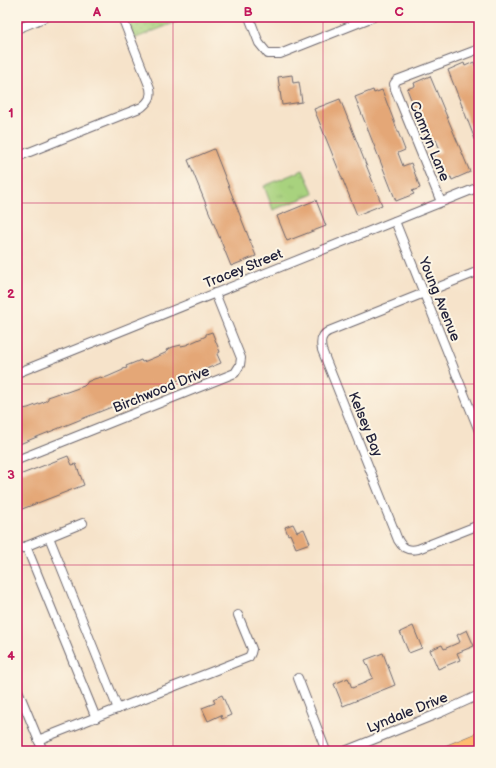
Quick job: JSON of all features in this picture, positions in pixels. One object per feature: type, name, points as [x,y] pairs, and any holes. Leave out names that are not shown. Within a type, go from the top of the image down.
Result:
[{"type":"main road","points":[[450,751],[479,739]]},
{"type":"street","points":[[17,29],[46,17]]},
{"type":"street","points":[[17,157],[142,107],[148,102],[151,95],[150,88],[122,17]]},
{"type":"street","points":[[249,17],[259,43],[268,54],[280,54],[373,17]]},
{"type":"street","name":"Camryn Lane","points":[[441,202],[394,84],[397,80],[479,49]]},
{"type":"street","name":"Tracey Street","points":[[17,373],[479,187]]},
{"type":"street","name":"Young Avenue","points":[[395,221],[479,432]]},
{"type":"street","points":[[423,292],[479,271]]},
{"type":"street","name":"Kelsey Bay","points":[[423,292],[329,331],[323,335],[321,346],[398,540],[403,547],[410,550],[418,549],[479,525]]},
{"type":"street","name":"Birchwood Drive","points":[[17,460],[235,373],[240,366],[240,358],[215,294]]},
{"type":"street","points":[[17,550],[83,523]]},
{"type":"street","points":[[50,537],[118,709]]},
{"type":"street","points":[[26,546],[96,718]]},
{"type":"street","points":[[38,740],[248,657],[252,649],[238,615]]},
{"type":"street","points":[[298,678],[326,751]]},
{"type":"street","points":[[17,688],[20,705],[43,751]]},
{"type":"street","name":"Lyndale Drive","points":[[345,751],[479,695]]},
{"type":"green space","points":[[122,17],[189,17],[131,40]]},
{"type":"green space","points":[[303,170],[314,194],[273,210],[264,186]]},
{"type":"building","points":[[474,62],[479,77],[478,147],[448,70],[464,63],[465,66]]},
{"type":"building","points":[[292,75],[293,83],[299,82],[302,102],[282,105],[278,77]]},
{"type":"building","points":[[430,76],[470,172],[452,180],[451,177],[443,180],[433,155],[441,152],[436,140],[428,143],[407,89],[415,86],[414,83]]},
{"type":"building","points":[[373,90],[374,93],[382,90],[405,150],[398,153],[403,166],[411,163],[420,188],[412,191],[414,194],[396,201],[355,97]]},
{"type":"building","points":[[340,99],[382,205],[357,215],[314,109]]},
{"type":"building","points":[[214,149],[256,256],[231,266],[188,160]]},
{"type":"building","points":[[316,200],[326,226],[287,241],[277,216]]},
{"type":"building","points":[[212,332],[220,352],[217,354],[221,363],[17,445],[17,410],[28,408],[44,402],[48,399],[48,397],[84,386],[87,382],[94,379],[107,377],[127,368],[126,366],[141,360],[142,362],[146,361],[167,352],[166,350],[181,345],[186,345]]},
{"type":"building","points":[[68,456],[72,465],[76,464],[84,485],[17,511],[17,476]]},
{"type":"building","points":[[293,524],[297,532],[304,529],[310,543],[296,548],[285,527]]},
{"type":"building","points":[[413,626],[422,648],[409,653],[400,632]]},
{"type":"building","points":[[467,630],[474,646],[457,653],[460,660],[438,669],[430,650],[442,645],[444,649],[460,642],[457,635]]},
{"type":"building","points":[[383,653],[395,685],[343,706],[334,684],[348,678],[352,688],[367,682],[366,681],[373,678],[365,660]]},
{"type":"building","points":[[222,695],[231,715],[222,719],[221,715],[208,721],[202,708],[215,703],[213,699]]}]
